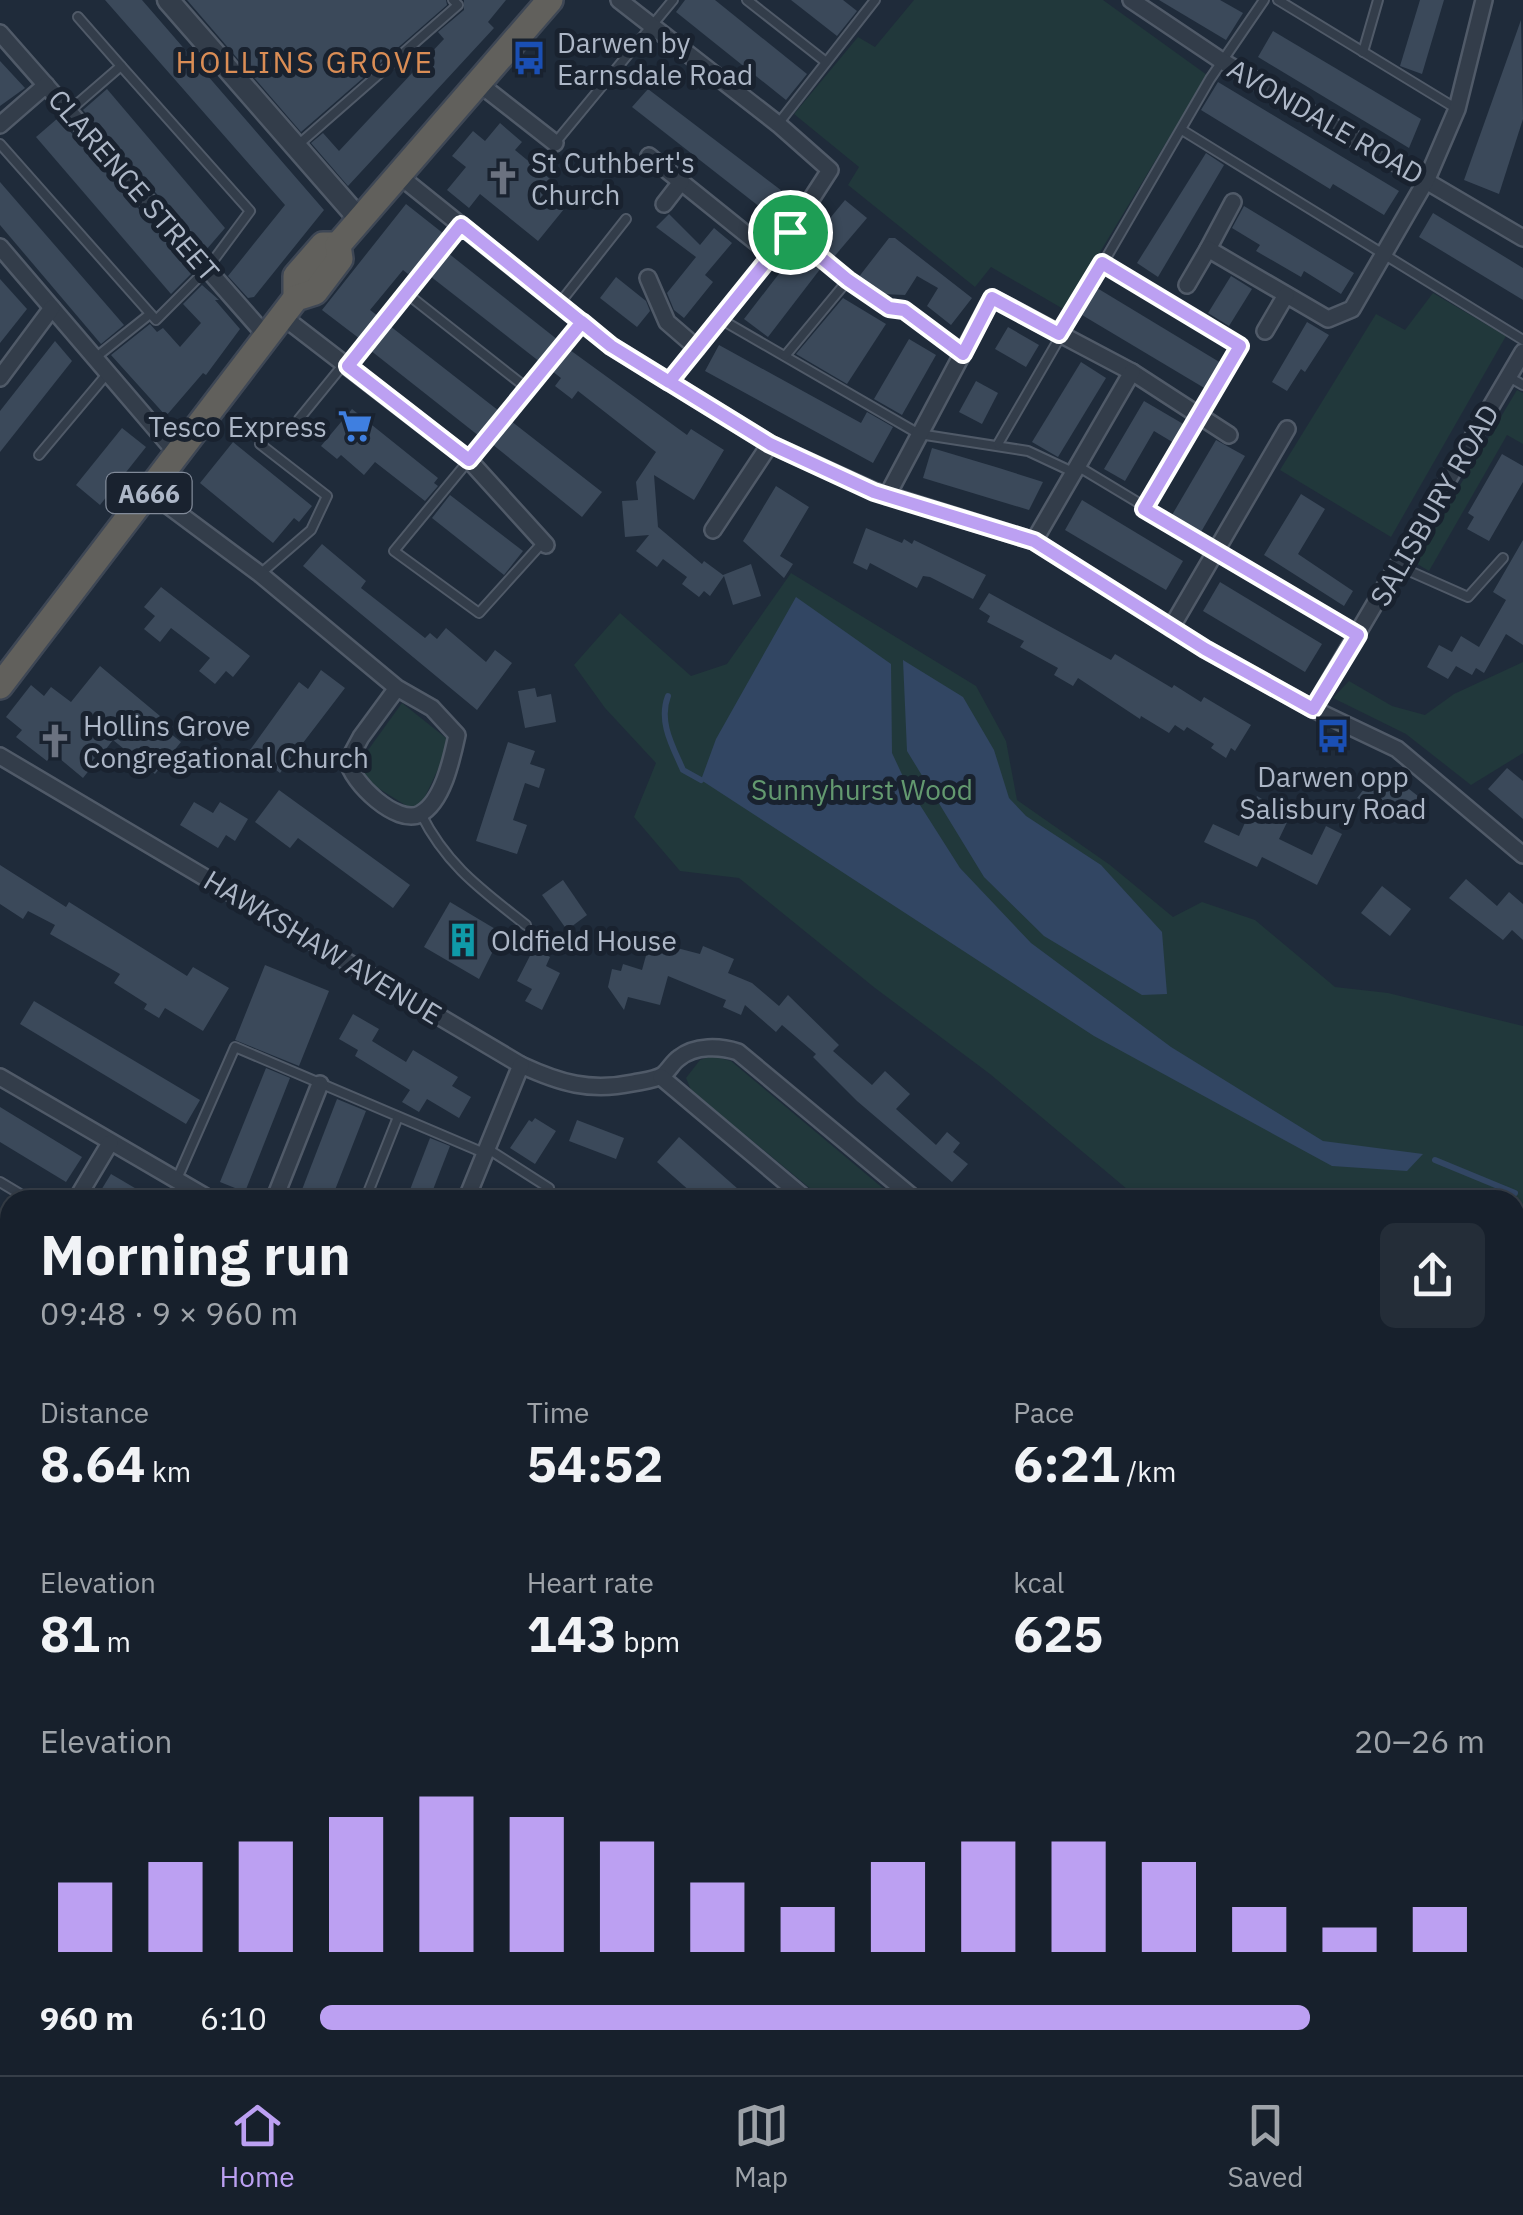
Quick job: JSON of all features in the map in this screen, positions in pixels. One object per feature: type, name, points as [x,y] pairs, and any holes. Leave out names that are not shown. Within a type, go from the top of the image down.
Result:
[{"type":"highway","name":"A666","points":[[0,686],[289,307],[315,292],[340,259],[338,245],[550,0]]},
{"type":"street","points":[[168,0],[360,220]]},
{"type":"street","points":[[618,0],[778,124],[830,170],[790,232],[669,382]]},
{"type":"street","name":"AVONDALE ROAD","points":[[1131,0],[1222,60],[1523,238]]},
{"type":"street","points":[[1208,249],[1328,319],[1352,309],[1427,179],[1457,109],[1484,0]]},
{"type":"street","name":"CLARENCE STREET","points":[[0,34],[267,337]]},
{"type":"street","points":[[478,82],[555,144]]},
{"type":"street","points":[[0,125],[46,85]]},
{"type":"street","points":[[649,156],[772,255]]},
{"type":"street","points":[[397,174],[611,346],[770,444],[887,496],[1034,541],[1171,628],[1313,709],[1396,749],[1523,855]]},
{"type":"street","points":[[664,204],[682,182]]},
{"type":"street","points":[[1187,286],[1233,202]]},
{"type":"street","points":[[1,251],[178,454]]},
{"type":"street","points":[[648,278],[667,322],[697,348]]},
{"type":"street","points":[[1266,331],[1286,295]]},
{"type":"street","points":[[887,496],[992,298],[1132,372],[1228,435]]},
{"type":"street","points":[[289,307],[346,365],[469,460],[545,543]]},
{"type":"street","points":[[0,378],[52,308]]},
{"type":"street","name":"SALISBURY ROAD","points":[[1313,709],[1516,381],[1523,352]]},
{"type":"street","points":[[1034,541],[1132,372]]},
{"type":"street","points":[[1171,628],[1287,429]]},
{"type":"street","points":[[712,530],[770,444]]},
{"type":"street","points":[[150,492],[260,574],[397,688],[432,708],[457,735],[450,768],[432,802],[420,814],[406,815],[384,804],[356,783],[348,761],[397,688]]},
{"type":"street","name":"HAWKSHAW AVENUE","points":[[0,756],[552,1079],[588,1088],[661,1077],[680,1056],[698,1049],[738,1052],[904,1190]]},
{"type":"street","points":[[470,1190],[521,1064]]},
{"type":"street","points":[[661,1077],[794,1190]]},
{"type":"street","points":[[0,1078],[195,1190]]},
{"type":"street","points":[[278,1190],[320,1084]]},
{"type":"street","points":[[82,1190],[110,1143]]},
{"type":"lane","points":[[296,147],[458,5],[454,0]]},
{"type":"lane","points":[[555,144],[673,0]]},
{"type":"lane","points":[[747,0],[826,62]]},
{"type":"lane","points":[[778,124],[876,0]]},
{"type":"lane","points":[[998,444],[1222,60],[1264,0]]},
{"type":"lane","points":[[1278,0],[1457,109]]},
{"type":"lane","points":[[1363,52],[1378,0]]},
{"type":"lane","points":[[0,144],[156,320],[207,269],[250,211],[78,17]]},
{"type":"lane","points":[[69,111],[120,66]]},
{"type":"lane","points":[[1182,130],[1523,340]]},
{"type":"lane","points":[[558,304],[626,219]]},
{"type":"lane","points":[[299,419],[461,225]]},
{"type":"lane","points":[[790,232],[848,280],[889,308],[904,310],[963,354]]},
{"type":"lane","points":[[1102,263],[1240,346],[1144,509]]},
{"type":"lane","points":[[786,356],[848,280]]},
{"type":"lane","points":[[406,293],[528,389]]},
{"type":"lane","points":[[94,359],[150,314]]},
{"type":"lane","points":[[721,319],[919,434],[998,444],[1077,470],[1358,635]]},
{"type":"lane","points":[[545,543],[479,613],[394,551],[582,322]]},
{"type":"lane","points":[[38,455],[107,374]]},
{"type":"lane","points":[[260,444],[328,496],[311,530],[260,574]]},
{"type":"lane","points":[[1398,566],[1468,597],[1503,558]]},
{"type":"lane","points":[[420,814],[437,847],[458,871],[526,925]]},
{"type":"lane","points":[[177,1179],[235,1048],[485,1150],[548,1190]]},
{"type":"lane","points":[[369,1190],[398,1117]]},
{"type":"green space","points":[[914,0],[1103,0],[1207,75],[1065,310],[991,267],[975,287],[848,185],[859,167],[794,114],[858,37],[875,47]]},
{"type":"green space","points":[[1433,293],[1506,336],[1391,537],[1280,470],[1376,314],[1405,330]]},
{"type":"green space","points":[[1517,390],[1523,393],[1523,444],[1507,435],[1429,571],[1414,562]]},
{"type":"green space","name":"Sunnyhurst Wood","points":[[791,573],[976,686],[1006,741],[1017,800],[1110,865],[1173,917],[1202,902],[1255,920],[1335,987],[1388,993],[1523,1026],[1523,1190],[1128,1190],[990,1074],[739,878],[680,871],[634,817],[656,763],[605,708],[574,665],[620,613],[691,676],[727,664]]},
{"type":"green space","points":[[1523,662],[1523,753],[1471,785],[1406,734],[1333,698],[1349,681],[1392,706],[1425,715],[1454,694]]},
{"type":"green space","points":[[402,703],[451,742],[422,803],[410,808],[362,778],[358,764]]},
{"type":"green space","points":[[712,1056],[731,1061],[885,1190],[812,1190],[691,1090],[686,1078],[700,1060]]},
{"type":"water","points":[[796,597],[891,664],[892,753],[906,783],[960,868],[1031,943],[1171,1047],[1323,1141],[1423,1154],[1407,1171],[1332,1166],[1094,1036],[701,780],[716,739]]},
{"type":"water","points":[[903,660],[963,697],[994,750],[1009,798],[1026,816],[1101,865],[1162,932],[1167,994],[1142,995],[1044,936],[984,877],[907,751]]},
{"type":"building","points":[[105,0],[142,0],[324,210],[254,297],[248,298],[228,276],[285,205]]},
{"type":"building","points":[[187,0],[446,0],[447,5],[301,132]]},
{"type":"building","points":[[464,0],[506,0],[488,22],[494,28],[348,186],[311,143],[323,133],[339,151],[444,39],[438,32],[464,10]]},
{"type":"building","points":[[685,0],[715,0],[807,74],[786,100],[676,12]]},
{"type":"building","points":[[791,0],[843,0],[857,11],[837,36]]},
{"type":"building","points":[[1159,0],[1220,0],[1243,13],[1226,40]]},
{"type":"building","points":[[1420,0],[1444,0],[1422,74],[1400,66]]},
{"type":"building","points":[[1521,20],[1523,119],[1499,194],[1464,180]]},
{"type":"building","points":[[1273,31],[1421,119],[1409,148],[1258,57]]},
{"type":"building","points":[[0,61],[25,88],[0,106]]},
{"type":"building","points":[[1218,82],[1399,191],[1384,215],[1333,184],[1330,189],[1201,110]]},
{"type":"building","points":[[107,89],[225,228],[206,250],[83,110]]},
{"type":"building","points":[[648,89],[786,194],[770,215],[632,107]]},
{"type":"building","points":[[58,118],[191,268],[192,273],[171,294],[36,137]]},
{"type":"building","name":"St Cuthbert's Church","points":[[500,123],[522,142],[515,150],[573,198],[538,241],[480,194],[469,208],[447,190],[466,167],[452,156],[473,131],[485,141]]},
{"type":"building","points":[[1206,153],[1224,165],[1158,277],[1137,263]]},
{"type":"building","points":[[0,182],[124,325],[101,344],[0,225]]},
{"type":"building","points":[[845,200],[867,218],[833,258],[812,240]]},
{"type":"building","points":[[406,204],[444,234],[418,266],[408,274],[403,270],[370,310],[378,316],[360,339],[322,310]]},
{"type":"building","points":[[1244,206],[1354,273],[1341,294],[1304,271],[1301,277],[1256,251],[1260,245],[1232,228]]},
{"type":"building","points":[[1433,213],[1523,268],[1523,300],[1419,237]]},
{"type":"building","points":[[669,214],[700,245],[714,228],[732,243],[705,275],[713,282],[684,318],[674,310],[667,293],[696,257],[656,227]]},
{"type":"building","points":[[889,238],[895,238],[972,298],[951,325],[927,306],[938,288],[917,276],[905,295],[882,294],[858,278]]},
{"type":"building","points":[[798,249],[821,268],[768,337],[744,319]]},
{"type":"building","points":[[448,253],[558,340],[540,362],[430,276]]},
{"type":"building","points":[[1231,276],[1252,289],[1229,326],[1208,313]]},
{"type":"building","points":[[616,277],[646,301],[650,311],[637,327],[600,298]]},
{"type":"building","points":[[0,279],[27,309],[0,343]]},
{"type":"building","points":[[202,285],[219,300],[215,300],[240,329],[206,375],[203,373],[166,416],[111,355],[150,324],[157,332],[163,328],[180,347],[201,323],[183,304]]},
{"type":"building","points":[[1097,288],[1221,363],[1206,389],[1082,315]]},
{"type":"building","points":[[843,298],[886,324],[847,384],[796,354]]},
{"type":"building","points":[[1307,322],[1329,335],[1287,391],[1272,382]]},
{"type":"building","points":[[390,326],[499,411],[479,436],[370,350]]},
{"type":"building","points":[[1008,327],[1039,345],[1026,367],[995,349]]},
{"type":"building","points":[[909,339],[936,355],[902,415],[874,399]]},
{"type":"building","points":[[55,341],[72,361],[0,452],[0,411]]},
{"type":"building","points":[[719,345],[861,423],[867,412],[893,427],[873,463],[705,371]]},
{"type":"building","points":[[570,350],[687,435],[691,429],[724,450],[694,500],[654,475],[658,527],[702,564],[704,561],[723,575],[751,564],[761,596],[733,605],[724,576],[710,596],[704,591],[699,597],[682,584],[687,577],[663,559],[657,567],[636,551],[649,535],[625,537],[622,501],[638,500],[636,482],[656,452],[578,391],[572,399],[555,386],[561,378],[552,371]]},
{"type":"building","points":[[1081,362],[1106,378],[1058,457],[1032,442]]},
{"type":"building","points":[[976,381],[998,393],[982,424],[959,412]]},
{"type":"building","points":[[1144,401],[1185,425],[1174,443],[1154,431],[1125,481],[1104,469]]},
{"type":"building","points":[[352,409],[438,478],[434,483],[438,486],[425,501],[375,462],[364,475],[341,455],[337,459],[321,446]]},
{"type":"building","points":[[511,421],[602,492],[582,517],[492,444]]},
{"type":"building","points":[[122,428],[146,447],[100,505],[76,485]]},
{"type":"building","points":[[1216,440],[1245,456],[1201,532],[1172,515]]},
{"type":"building","points":[[233,442],[312,506],[299,522],[294,518],[273,543],[200,483]]},
{"type":"building","points":[[932,448],[1043,482],[1029,510],[923,478]]},
{"type":"building","points":[[1502,454],[1523,466],[1523,482],[1489,541],[1467,529],[1474,517],[1468,513]]},
{"type":"building","points":[[776,486],[809,507],[780,556],[793,564],[784,578],[743,541]]},
{"type":"building","points":[[1301,494],[1325,509],[1298,554],[1353,591],[1344,606],[1264,555]]},
{"type":"building","points":[[450,495],[523,551],[504,575],[432,518]]},
{"type":"building","points":[[1082,500],[1183,561],[1166,590],[1065,530]]},
{"type":"building","points":[[866,528],[902,543],[904,539],[912,544],[914,540],[986,575],[973,599],[930,577],[923,576],[917,588],[870,563],[867,570],[853,563]]},
{"type":"building","points":[[1523,540],[1523,645],[1506,634],[1484,673],[1476,668],[1472,675],[1456,666],[1448,679],[1427,667],[1439,645],[1452,652],[1461,636],[1479,647],[1506,600],[1493,592]]},
{"type":"building","points":[[322,544],[366,581],[361,588],[425,638],[430,633],[437,639],[446,628],[486,662],[495,650],[512,663],[477,710],[303,566]]},
{"type":"building","points":[[1220,582],[1322,644],[1305,672],[1203,611]]},
{"type":"building","points":[[161,587],[250,656],[233,677],[226,671],[215,684],[199,671],[210,658],[171,628],[160,642],[144,629],[155,616],[144,607]]},
{"type":"building","points":[[989,593],[1111,660],[1115,654],[1172,688],[1174,685],[1201,702],[1204,697],[1251,725],[1226,758],[1211,748],[1214,744],[1187,727],[1184,731],[1175,725],[1169,733],[1141,716],[1140,719],[1078,678],[1073,686],[1054,675],[1058,668],[1020,647],[1024,641],[987,622],[990,616],[979,609]]},
{"type":"building","points":[[100,666],[160,716],[156,722],[181,742],[155,774],[113,740],[83,778],[53,753],[47,761],[16,737],[22,730],[6,717],[31,685],[44,696],[51,687],[71,702]]},
{"type":"building","points":[[321,670],[345,688],[280,773],[250,750],[299,682],[308,689]]},
{"type":"building","points":[[535,688],[537,697],[551,694],[556,722],[525,728],[518,691]]},
{"type":"building","points":[[508,742],[535,751],[530,764],[545,769],[539,788],[525,783],[513,820],[527,825],[517,854],[476,841]]},
{"type":"building","points":[[1381,767],[1423,800],[1403,824],[1385,810],[1357,798]]},
{"type":"building","points":[[1507,768],[1523,781],[1523,819],[1488,789]]},
{"type":"building","points":[[279,790],[410,885],[393,908],[298,838],[290,848],[255,822]]},
{"type":"building","points":[[1257,796],[1290,816],[1279,839],[1312,855],[1326,826],[1342,834],[1317,885],[1262,857],[1257,867],[1204,842],[1213,824],[1239,836]]},
{"type":"building","points":[[194,802],[213,813],[220,802],[248,819],[235,841],[226,835],[218,848],[180,825]]},
{"type":"building","points":[[0,865],[66,907],[69,902],[187,976],[193,967],[229,988],[203,1031],[165,1008],[159,1018],[144,1009],[147,1004],[114,983],[120,974],[50,934],[55,925],[28,911],[23,919],[0,904]]},
{"type":"building","points":[[1466,879],[1497,906],[1509,892],[1523,904],[1523,940],[1512,930],[1503,940],[1449,898]]},
{"type":"building","points":[[563,880],[587,915],[567,930],[542,895]]},
{"type":"building","points":[[1382,886],[1411,909],[1390,936],[1361,913]]},
{"type":"building","name":"Oldfield House","points":[[450,902],[502,933],[479,979],[424,947]]},
{"type":"building","points":[[650,941],[700,954],[703,946],[734,959],[728,973],[752,983],[779,1006],[788,995],[839,1045],[833,1051],[872,1085],[885,1071],[910,1094],[896,1109],[936,1145],[947,1132],[960,1143],[953,1152],[968,1164],[952,1182],[857,1101],[813,1057],[816,1054],[782,1025],[776,1032],[745,1005],[741,1015],[723,1007],[726,1000],[668,976],[660,1005],[628,997],[624,1010],[608,987],[612,969],[621,971],[623,964],[642,970]]},
{"type":"building","points":[[534,948],[550,957],[546,966],[560,973],[542,1010],[525,1001],[532,989],[517,981]]},
{"type":"building","points":[[265,965],[329,991],[299,1066],[235,1040]]},
{"type":"building","points":[[34,1001],[200,1100],[186,1124],[20,1024]]},
{"type":"building","points":[[353,1014],[379,1029],[372,1041],[406,1062],[413,1050],[458,1077],[452,1086],[471,1097],[459,1118],[427,1099],[419,1112],[402,1102],[410,1090],[355,1056],[358,1050],[339,1039]]},
{"type":"building","points":[[266,1068],[290,1078],[246,1190],[220,1182]]},
{"type":"building","points":[[337,1099],[366,1111],[335,1190],[302,1190]]},
{"type":"building","points":[[0,1107],[82,1157],[66,1182],[0,1142]]},
{"type":"building","points":[[535,1118],[556,1131],[535,1164],[510,1148],[529,1120]]},
{"type":"building","points":[[577,1120],[624,1138],[616,1159],[569,1141]]},
{"type":"building","points":[[679,1137],[738,1189],[689,1190],[657,1162]]},
{"type":"building","points":[[430,1138],[450,1146],[433,1190],[410,1190]]},
{"type":"building","points":[[111,1174],[138,1190],[101,1190]]},
{"type":"waterway","points":[[668,696],[665,715],[671,743],[683,770],[701,780]]},
{"type":"waterway","points":[[1435,1160],[1508,1190]]},
{"type":"place","name":"Darwen by Earnsdale Road","points":[[529,58]]},
{"type":"place","name":"St Cuthbert's Church","points":[[503,178]]},
{"type":"place","name":"Tesco Express","points":[[355,426]]},
{"type":"place","name":"Darwen opp Salisbury Road","points":[[1333,736]]},
{"type":"place","name":"Hollins Grove Congregational Church","points":[[55,741]]},
{"type":"place","name":"Oldfield House","points":[[463,940]]},
{"type":"district","name":"HOLLINS GROVE","points":[[305,61]]},
{"type":"route","points":[[790,232],[669,382],[611,346],[582,322],[469,460],[348,366],[461,225],[558,304],[582,322],[611,346],[669,382],[770,444],[874,492],[1034,541],[1205,649],[1313,709],[1358,635],[1144,509],[1240,346],[1102,263],[1059,334],[992,298],[963,354],[904,310],[889,308],[848,280],[790,232]]}]
